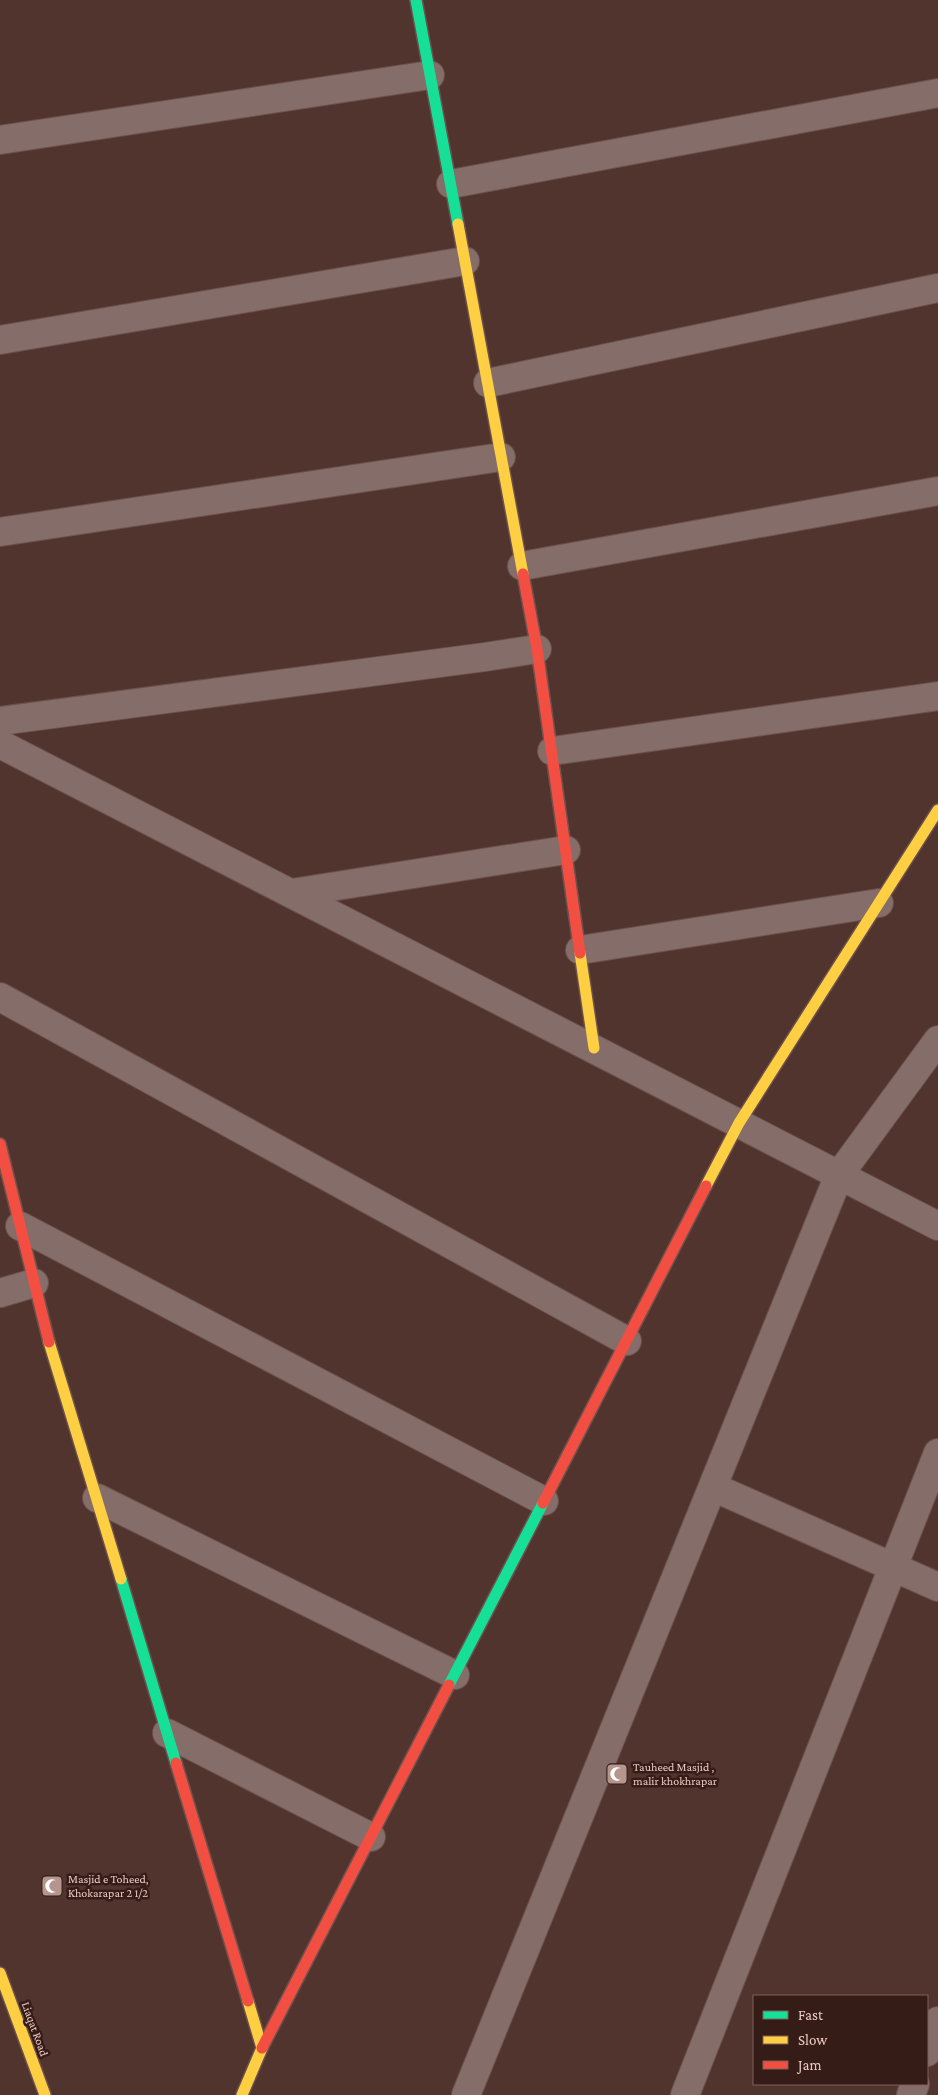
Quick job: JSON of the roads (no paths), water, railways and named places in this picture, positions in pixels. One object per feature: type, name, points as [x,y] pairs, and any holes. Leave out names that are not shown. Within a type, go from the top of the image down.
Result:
[{"type":"street","points":[[420,1],[430,75],[537,649],[594,1048]]},
{"type":"street","points":[[0,140],[430,75]]},
{"type":"street","points":[[450,184],[938,93]]},
{"type":"street","points":[[0,340],[465,261]]},
{"type":"street","points":[[488,383],[938,288]]},
{"type":"street","points":[[0,532],[501,457]]},
{"type":"street","points":[[522,566],[938,491]]},
{"type":"street","points":[[0,721],[484,658],[537,649]]},
{"type":"street","points":[[552,751],[938,696]]},
{"type":"street","points":[[0,744],[938,1226]]},
{"type":"street","points":[[242,2095],[262,2048],[738,1124],[938,810]]},
{"type":"street","points":[[292,893],[566,850]]},
{"type":"street","points":[[580,950],[879,903]]},
{"type":"street","points":[[0,997],[627,1341]]},
{"type":"street","points":[[466,2095],[839,1175],[938,1040]]},
{"type":"street","points":[[0,1144],[43,1322],[262,2048]]},
{"type":"street","points":[[20,1226],[544,1501]]},
{"type":"street","points":[[0,1293],[34,1283]]},
{"type":"street","points":[[684,2095],[938,1453]]},
{"type":"street","points":[[713,1487],[938,1586]]},
{"type":"street","points":[[97,1498],[454,1675]]},
{"type":"street","points":[[167,1733],[371,1837]]},
{"type":"street","name":"Liaqat Road","points":[[0,1972],[45,2095]]},
{"type":"street","points":[[928,2049],[938,2021]]},
{"type":"place","name":"Tauheed Masjid , malir khokhrapar","points":[[617,1774]]},
{"type":"place","name":"Masjid e Toheed, Khokarapar 2 1/2","points":[[52,1886]]}]
